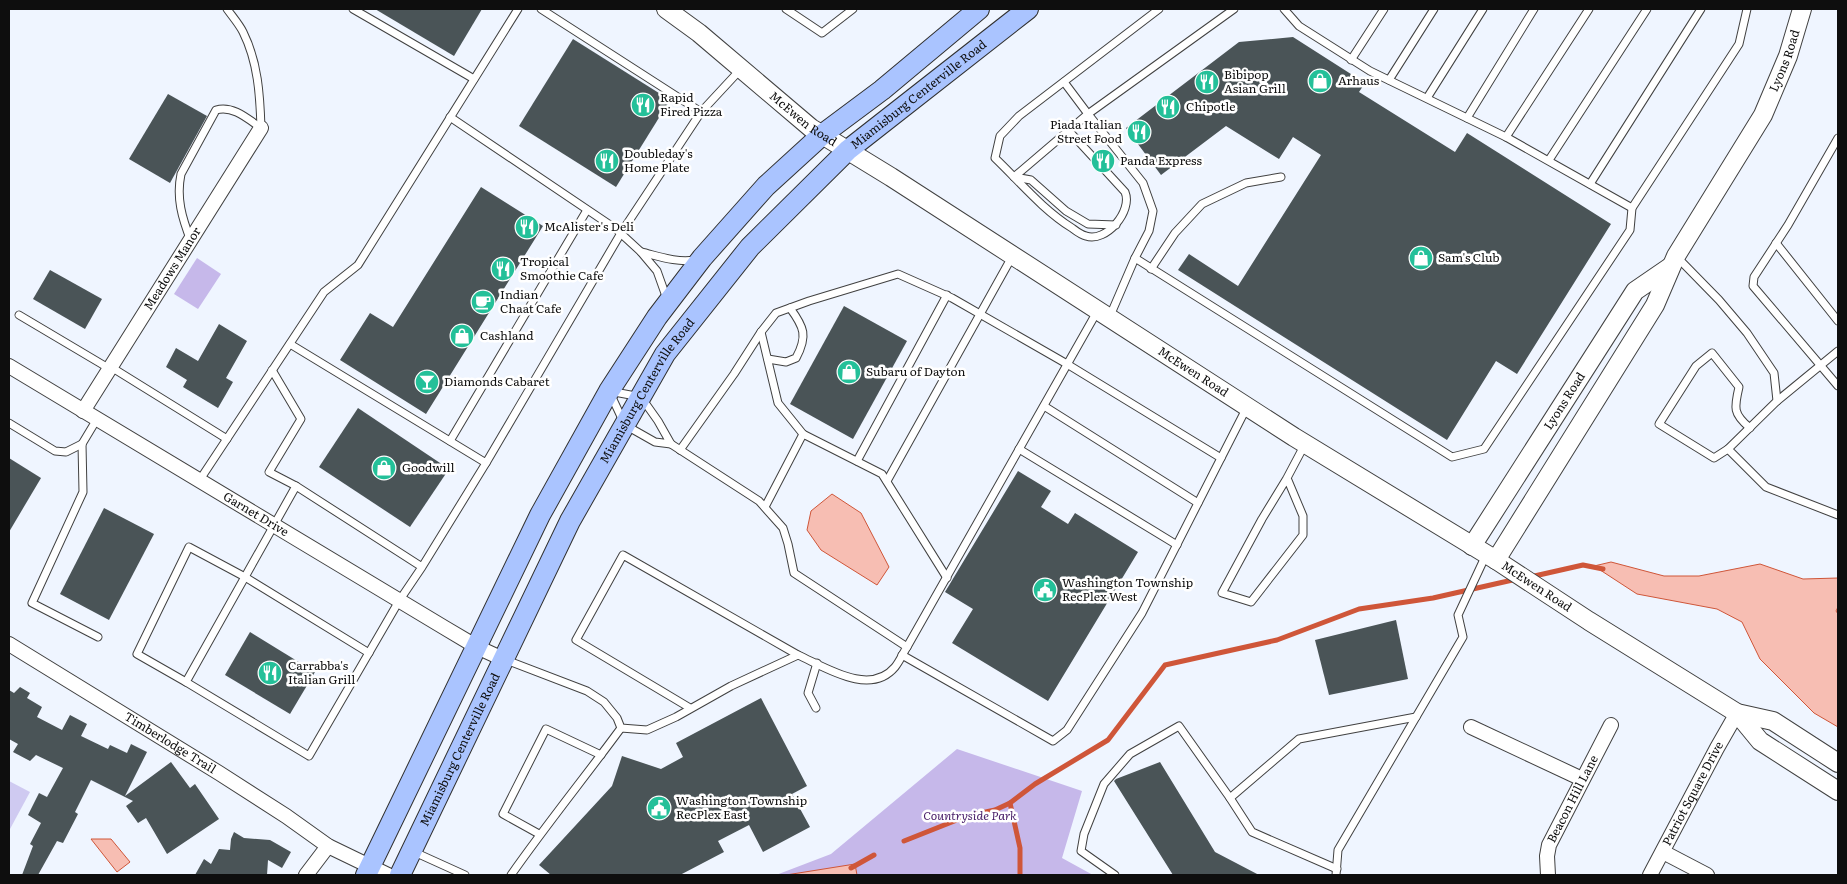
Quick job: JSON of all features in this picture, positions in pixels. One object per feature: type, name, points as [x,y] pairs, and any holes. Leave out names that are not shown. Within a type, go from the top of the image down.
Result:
[{"type":"main road","points":[[368,871],[540,515],[609,391],[657,317],[702,258],[766,186],[823,134],[882,90],[979,9]]},
{"type":"main road","name":"Miamisburg Centerville Road","points":[[400,875],[570,522],[665,354],[750,247],[848,150],[1028,9]]},
{"type":"street","name":"McEwen Road","points":[[666,9],[699,34],[794,115],[1104,313],[1247,407],[1737,713],[1760,741],[1838,791]]},
{"type":"street","name":"Lyons Road","points":[[1485,554],[1655,305],[1673,261],[1763,116],[1788,56],[1802,9]]},
{"type":"street","name":"Meadows Manor","points":[[84,411],[261,128]]},
{"type":"street","name":"Lyons Road","points":[[1485,554],[1635,291],[1673,261]]},
{"type":"street","name":"Garnet Drive","points":[[9,366],[399,601],[477,647],[503,658]]},
{"type":"street","name":"Timberlodge Trail","points":[[9,644],[269,805],[368,871],[388,875]]},
{"type":"street","name":"McEwen Road","points":[[1737,713],[1773,721],[1838,763]]},
{"type":"street","name":"Patriot Square Drive","points":[[1650,875],[1737,713]]},
{"type":"street","name":"Beacon Hill Lane","points":[[1548,875],[1547,856],[1549,845],[1611,725]]},
{"type":"street","points":[[1471,727],[1582,779]]},
{"type":"street","points":[[306,875],[328,846]]},
{"type":"street","points":[[1663,852],[1707,875]]},
{"type":"lane","points":[[227,9],[243,31],[252,55],[259,85],[261,128]]},
{"type":"lane","points":[[352,9],[474,79]]},
{"type":"lane","points":[[199,481],[324,292],[358,264],[518,9]]},
{"type":"lane","points":[[541,9],[701,112]]},
{"type":"lane","points":[[786,9],[822,33],[853,9]]},
{"type":"lane","points":[[1069,130],[1125,192],[1127,198],[1126,209],[1116,225],[1100,235],[1086,236],[1052,212],[1014,177],[995,158],[1000,136],[1019,116],[1159,9]]},
{"type":"lane","points":[[1014,177],[1088,114],[1234,9]]},
{"type":"lane","points":[[1284,9],[1299,26],[1370,71],[1506,136],[1632,208]]},
{"type":"lane","points":[[1351,60],[1384,9]]},
{"type":"lane","points":[[1389,80],[1434,9]]},
{"type":"lane","points":[[1427,98],[1483,9]]},
{"type":"lane","points":[[1467,118],[1534,9]]},
{"type":"lane","points":[[1506,136],[1589,9]]},
{"type":"lane","points":[[1548,160],[1647,9]]},
{"type":"lane","points":[[1590,184],[1701,9]]},
{"type":"lane","points":[[1135,258],[1452,457],[1484,449],[1630,230],[1632,208],[1739,44],[1747,9]]},
{"type":"lane","points":[[369,653],[245,577],[189,547],[137,654],[309,756],[369,653],[399,601],[486,463],[621,233],[701,112],[740,69]]},
{"type":"lane","points":[[690,708],[576,640],[623,555],[798,655],[850,678],[865,681],[881,677],[894,668],[902,656],[1067,364],[1104,313],[1149,231],[1154,211],[1143,183],[1064,82]]},
{"type":"lane","points":[[191,240],[181,214],[178,184],[180,174],[216,110],[223,108],[230,110],[261,128]]},
{"type":"lane","points":[[450,117],[621,233],[657,271],[668,302]]},
{"type":"lane","points":[[1838,138],[1776,244],[1754,277],[1753,286],[1838,386]]},
{"type":"lane","points":[[1014,177],[1032,180],[1066,211],[1088,224],[1116,225]]},
{"type":"lane","points":[[1151,269],[1175,233],[1202,204],[1246,183],[1281,177]]},
{"type":"lane","points":[[450,441],[587,210]]},
{"type":"lane","points":[[1776,244],[1838,321]]},
{"type":"lane","points":[[641,252],[687,261],[702,258]]},
{"type":"lane","points":[[887,482],[1013,255]]},
{"type":"lane","points":[[1673,261],[1718,300],[1747,333],[1774,373],[1777,401]]},
{"type":"lane","points":[[680,450],[776,313],[898,274],[946,295],[980,313],[1221,458]]},
{"type":"lane","points":[[857,461],[946,295]]},
{"type":"lane","points":[[768,360],[786,362],[796,358],[802,346],[804,334],[801,323],[790,308]]},
{"type":"lane","points":[[19,315],[227,439]]},
{"type":"lane","points":[[761,332],[778,403],[803,434],[882,474],[947,578]]},
{"type":"lane","points":[[290,344],[486,463]]},
{"type":"lane","points":[[1750,428],[1740,419],[1736,411],[1739,387],[1712,353],[1696,366],[1658,424],[1714,458],[1728,449],[1750,428],[1777,401],[1838,351]]},
{"type":"lane","points":[[272,370],[301,419],[269,472],[296,486],[422,567]]},
{"type":"lane","points":[[609,391],[641,397],[671,444]]},
{"type":"lane","points":[[609,391],[625,425],[655,442],[671,444],[759,501],[782,528],[788,544],[794,572],[907,647]]},
{"type":"lane","points":[[1044,406],[1198,503]]},
{"type":"lane","points":[[902,656],[1053,741],[1068,730],[1142,613],[1247,407]]},
{"type":"lane","points":[[97,419],[82,444],[83,492],[32,603],[98,637]]},
{"type":"lane","points":[[9,423],[55,451],[66,452],[82,444]]},
{"type":"lane","points":[[764,507],[803,434]]},
{"type":"lane","points":[[1287,478],[1303,516],[1303,536],[1251,602],[1222,593],[1306,444]]},
{"type":"lane","points":[[1018,449],[1177,545]]},
{"type":"lane","points":[[1728,449],[1766,487],[1838,515]]},
{"type":"lane","points":[[186,682],[296,486]]},
{"type":"lane","points":[[1115,875],[1082,851],[1084,834],[1104,784],[1130,754],[1179,726],[1252,832],[1337,872],[1338,850],[1463,637],[1458,615],[1485,554]]},
{"type":"lane","points":[[621,728],[647,730],[676,717],[768,668],[798,655]]},
{"type":"lane","points":[[503,658],[587,691],[604,702],[617,718],[621,728]]},
{"type":"lane","points":[[816,708],[808,693],[817,663]]},
{"type":"lane","points":[[1230,798],[1299,739],[1416,717]]},
{"type":"lane","points":[[511,875],[539,834],[621,728]]},
{"type":"lane","points":[[539,834],[503,814],[546,729],[601,756]]},
{"type":"lane","points":[[412,851],[465,875]]},
{"type":"green space","points":[[197,258],[221,274],[198,309],[174,294]]},
{"type":"green space","name":"Countryside Park","points":[[957,749],[1082,791],[1062,858],[1093,875],[776,875],[831,854]]},
{"type":"shaded area","points":[[832,494],[861,513],[889,567],[877,585],[821,550],[807,530],[811,511]]},
{"type":"shaded area","points":[[1611,562],[1664,576],[1699,576],[1760,564],[1803,579],[1838,578],[1838,607],[1836,611],[1838,614],[1838,727],[1814,713],[1760,659],[1742,622],[1717,609],[1637,594],[1594,566]]},
{"type":"shaded area","points":[[9,781],[30,792],[10,829],[9,828]]},
{"type":"shaded area","points":[[91,839],[111,839],[130,862],[117,872]]},
{"type":"shaded area","points":[[855,864],[857,875],[786,875]]},
{"type":"building","points":[[375,9],[482,9],[454,56]]},
{"type":"building","points":[[1293,37],[1365,83],[1359,92],[1455,152],[1467,133],[1611,224],[1517,374],[1496,361],[1447,440],[1178,270],[1189,254],[1238,286],[1321,155],[1293,137],[1279,159],[1226,126],[1161,175],[1126,128],[1239,42]]},
{"type":"building","points":[[573,39],[670,100],[616,187],[519,126]]},
{"type":"building","points":[[168,94],[207,116],[170,183],[129,159]]},
{"type":"building","points":[[481,187],[543,226],[426,414],[340,360],[370,313],[393,327]]},
{"type":"building","points":[[50,270],[102,299],[85,329],[33,299]]},
{"type":"building","name":"Subaru of Dayton","points":[[844,306],[907,341],[853,439],[790,404]]},
{"type":"building","points":[[219,324],[247,341],[226,378],[233,382],[218,408],[183,387],[187,380],[166,367],[176,348],[198,361]]},
{"type":"building","name":"Goodwill","points":[[358,408],[449,469],[410,527],[319,467]]},
{"type":"building","points":[[9,458],[41,478],[9,532]]},
{"type":"building","points":[[1018,471],[1051,491],[1041,507],[1068,524],[1075,513],[1138,552],[1048,701],[952,643],[973,609],[945,592]]},
{"type":"building","points":[[104,508],[154,534],[109,620],[60,594]]},
{"type":"building","points":[[1396,620],[1408,679],[1329,695],[1315,640]]},
{"type":"building","name":"Carrabba's Italian Grill","points":[[250,632],[315,672],[290,714],[225,675]]},
{"type":"building","points":[[20,687],[30,693],[27,698],[42,707],[37,717],[62,730],[70,715],[87,724],[81,736],[108,749],[110,745],[127,753],[131,744],[147,752],[125,796],[171,762],[190,788],[195,784],[219,819],[167,854],[146,818],[138,823],[126,806],[133,801],[91,780],[75,812],[78,814],[63,843],[57,841],[38,875],[22,875],[33,846],[30,844],[41,823],[28,815],[39,793],[47,797],[63,768],[36,755],[30,761],[13,752],[18,744],[9,739],[9,690],[14,693]]},
{"type":"building","points":[[761,698],[807,786],[792,794],[810,827],[763,852],[749,825],[718,841],[724,852],[680,875],[551,875],[539,865],[612,786],[622,756],[661,769],[683,757],[676,743]]},
{"type":"building","points":[[1160,762],[1215,852],[1259,875],[1173,875],[1114,781]]},
{"type":"building","points":[[234,832],[244,838],[270,840],[291,852],[282,868],[268,860],[267,875],[195,875],[204,859],[211,864],[219,849],[230,850]]},
{"type":"waterway","points":[[1530,577],[1583,565],[1603,569]]},
{"type":"waterway","points":[[904,841],[967,816],[995,810],[1010,803],[1035,784],[1108,740],[1165,665],[1277,640],[1359,609],[1433,598],[1517,579]]},
{"type":"waterway","points":[[1010,803],[1020,848],[1020,875]]},
{"type":"waterway","points":[[851,868],[874,855]]},
{"type":"place","name":"Arhaus","points":[[1320,81]]},
{"type":"place","name":"Bibipop Asian Grill","points":[[1207,82]]},
{"type":"place","name":"Rapid Fired Pizza","points":[[643,105]]},
{"type":"place","name":"Chipotle","points":[[1168,107]]},
{"type":"place","name":"Piada Italian Street Food","points":[[1139,132]]},
{"type":"place","name":"Doubleday's Home Plate","points":[[607,161]]},
{"type":"place","name":"Panda Express","points":[[1103,161]]},
{"type":"place","name":"McAlister's Deli","points":[[527,227]]},
{"type":"place","name":"Sam's Club","points":[[1421,258]]},
{"type":"place","name":"Tropical Smoothie Cafe","points":[[503,269]]},
{"type":"place","name":"Indian Chaat Cafe","points":[[483,302]]},
{"type":"place","name":"Cashland","points":[[462,336]]},
{"type":"place","name":"Subaru of Dayton","points":[[849,372]]},
{"type":"place","name":"Diamonds Cabaret","points":[[427,382]]},
{"type":"place","name":"Goodwill","points":[[384,468]]},
{"type":"place","name":"Washington Township RecPlex West","points":[[1045,590]]},
{"type":"place","name":"Carrabba's Italian Grill","points":[[270,673]]},
{"type":"place","name":"Washington Township RecPlex East","points":[[659,808]]}]
